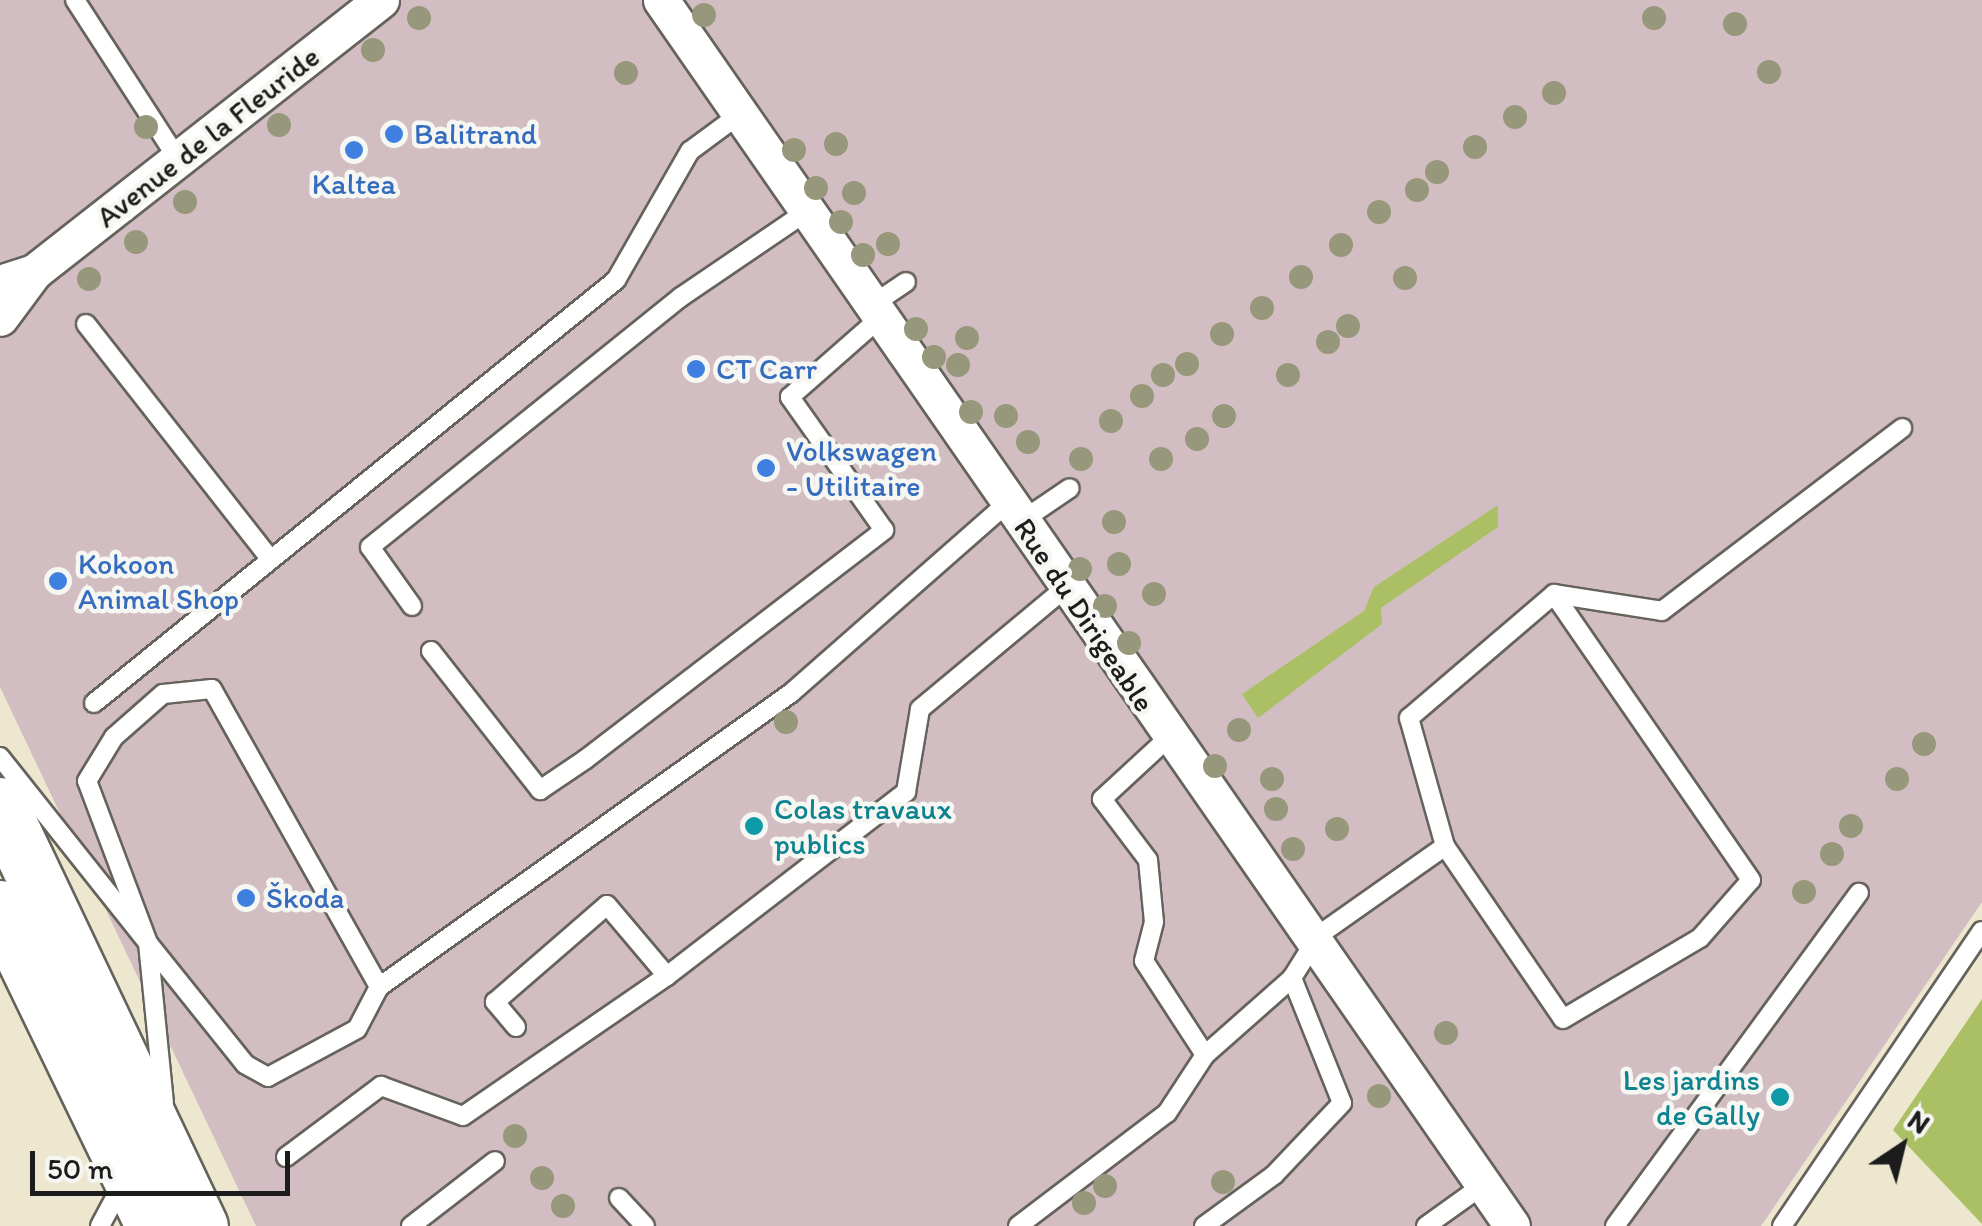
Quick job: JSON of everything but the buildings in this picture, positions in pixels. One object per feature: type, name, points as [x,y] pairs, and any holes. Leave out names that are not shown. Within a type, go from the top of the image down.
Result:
[{"type":"main road","points":[[0,805],[149,1168],[154,1226]]},
{"type":"main road","points":[[0,908],[149,1168],[200,1226]]},
{"type":"street","name":"Avenue de la Fleuride","points":[[0,318],[12,272],[179,161],[381,0]]},
{"type":"street","name":"Rue du Dirigeable","points":[[662,0],[1168,738],[1319,935],[1512,1226]]},
{"type":"lane","points":[[75,0],[179,161]]},
{"type":"lane","points":[[94,704],[268,556],[616,280],[690,151],[740,114]]},
{"type":"lane","points":[[412,606],[370,547],[682,297],[806,212]]},
{"type":"lane","points":[[432,651],[540,790],[884,530],[790,397],[906,282]]},
{"type":"lane","points":[[86,324],[268,556]]},
{"type":"lane","points":[[1554,594],[1750,880],[1700,938],[1564,1018],[1445,846],[1410,718],[1554,594],[1662,611],[1902,428]]},
{"type":"lane","points":[[0,757],[245,1064],[268,1077],[357,1029],[379,986],[791,692],[1013,513],[1070,488]]},
{"type":"lane","points":[[286,1157],[381,1086],[463,1116],[667,976],[906,792],[920,709],[1065,588]]},
{"type":"lane","points":[[100,1226],[149,1168],[148,943],[87,781],[114,737],[163,694],[212,690],[379,986]]},
{"type":"lane","points":[[1168,738],[1102,799],[1148,860],[1154,922],[1144,961],[1205,1056]]},
{"type":"lane","points":[[1018,1226],[1167,1114],[1205,1056],[1292,978],[1319,935],[1445,846]]},
{"type":"lane","points":[[1615,1226],[1859,893]]},
{"type":"lane","points":[[516,1027],[496,1002],[607,906],[667,976]]},
{"type":"lane","points":[[1782,1226],[1982,931]]},
{"type":"lane","points":[[1204,1226],[1274,1176],[1342,1104],[1292,978]]},
{"type":"lane","points":[[412,1226],[495,1161]]},
{"type":"lane","points":[[1426,1226],[1486,1182]]},
{"type":"lane","points":[[620,1198],[645,1226]]},
{"type":"shaded area","points":[[0,0],[1982,0],[1982,902],[1761,1226],[256,1226],[0,687]]},
{"type":"green space","points":[[1498,505],[1498,527],[1381,608],[1382,624],[1258,718],[1242,694],[1364,611],[1374,587]]},
{"type":"green space","points":[[1982,999],[1982,1224],[1893,1130]]},
{"type":"place","name":"Balitrand","points":[[394,134]]},
{"type":"place","name":"Kaltea","points":[[354,150]]},
{"type":"place","name":"CT Carr","points":[[696,369]]},
{"type":"place","name":"Volkswagen - Utilitaire","points":[[766,468]]},
{"type":"place","name":"Kokoon Animal Shop","points":[[58,581]]},
{"type":"place","name":"Colas travaux publics","points":[[754,826]]},
{"type":"place","name":"Škoda","points":[[246,898]]},
{"type":"place","name":"Les jardins de Gally","points":[[1780,1097]]}]
